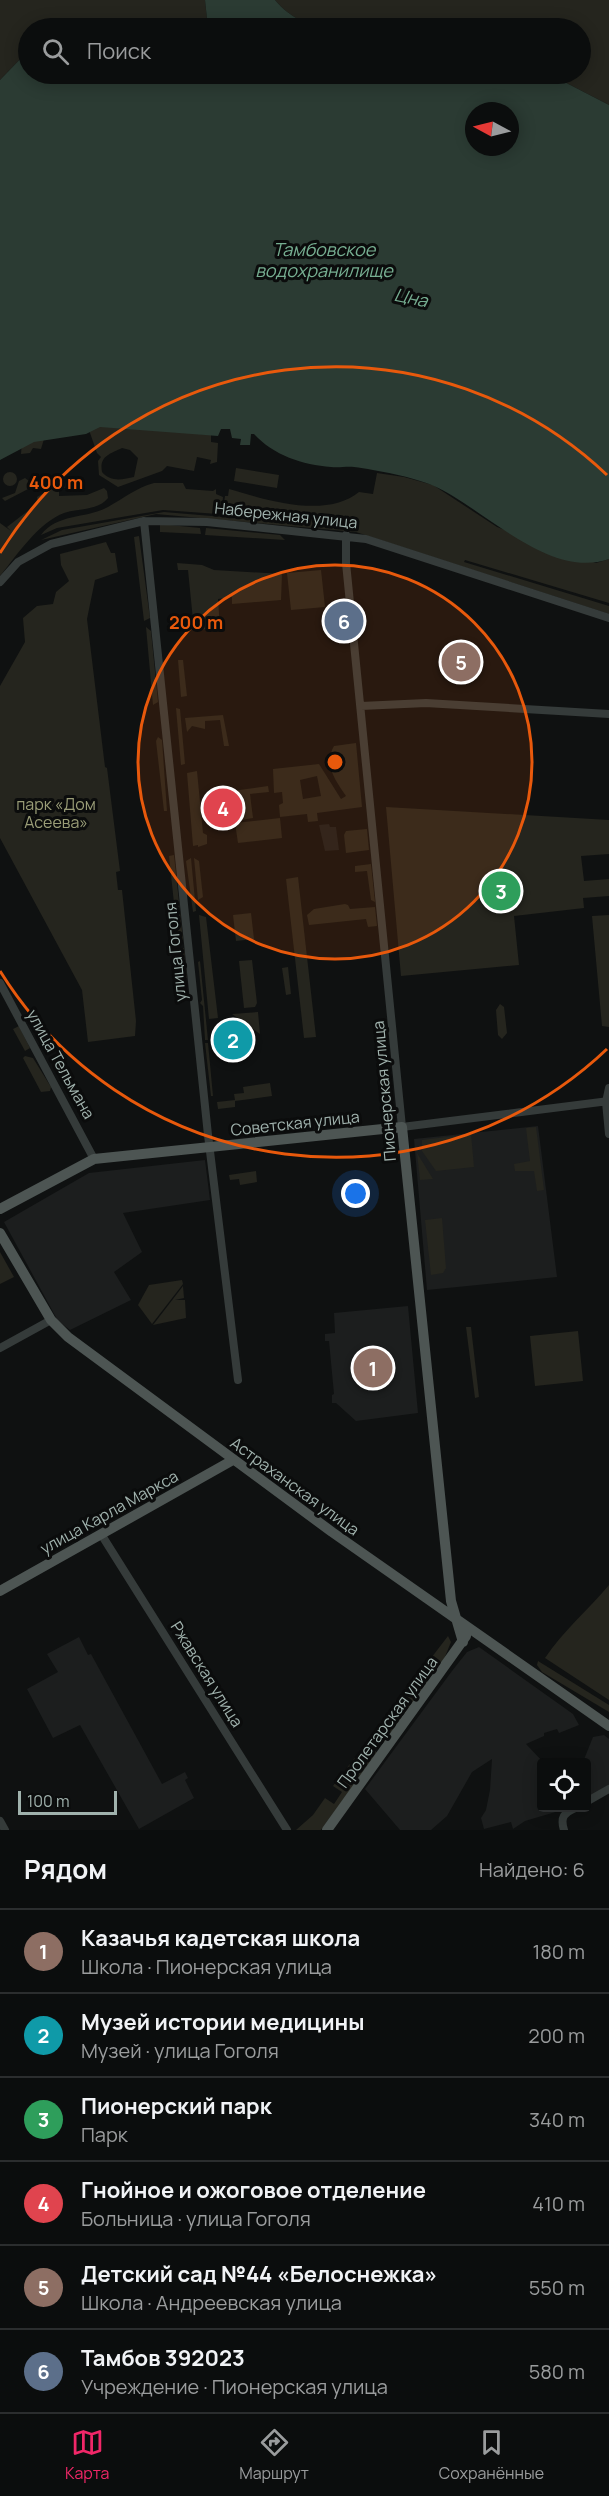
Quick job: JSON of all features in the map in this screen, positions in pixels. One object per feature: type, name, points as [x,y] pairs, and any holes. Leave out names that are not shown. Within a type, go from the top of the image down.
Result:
[{"type":"main road","name":"Советская улица","points":[[0,1209],[94,1159],[402,1127]]},
{"type":"main road","name":"Пионерская улица","points":[[402,1127],[451,1601],[462,1642]]},
{"type":"main road","name":"Астраханская улица","points":[[0,1233],[51,1320],[73,1341],[456,1621],[609,1726]]},
{"type":"main road","name":"улица Карла Маркса","points":[[0,1591],[233,1460]]},
{"type":"main road","name":"Пролетарская улица","points":[[327,1830],[470,1631]]},
{"type":"street","name":"Набережная улица","points":[[0,582],[18,562],[51,544],[144,521],[207,522],[346,535],[366,539],[609,618]]},
{"type":"street","name":"улица Гоголя","points":[[144,521],[210,1148],[238,1380]]},
{"type":"street","name":"Пионерская улица","points":[[346,535],[346,563],[402,1127]]},
{"type":"street","points":[[361,706],[426,703],[609,714]]},
{"type":"street","name":"улица Тельмана","points":[[0,983],[94,1159]]},
{"type":"street","points":[[609,1088],[607,1102],[609,1134]]},
{"type":"street","name":"Советская улица","points":[[402,1127],[607,1102]]},
{"type":"street","points":[[0,1348],[51,1320]]},
{"type":"street","name":"Ржавская улица","points":[[101,1534],[287,1830]]},
{"type":"street","points":[[590,1715],[609,1716]]},
{"type":"street","points":[[591,1799],[609,1789]]},
{"type":"street","points":[[564,1830],[562,1817],[565,1812]]},
{"type":"street","points":[[0,1821],[5,1830]]},
{"type":"shaded area","points":[[329,824],[330,827],[336,827],[339,850],[325,851],[319,825]]},
{"type":"shaded area","points":[[538,1126],[557,1277],[427,1290],[414,1139]]},
{"type":"shaded area","points":[[205,1160],[210,1200],[123,1213],[142,1252],[114,1272],[131,1300],[70,1330],[58,1321],[4,1222],[89,1173]]},
{"type":"shaded area","points":[[408,1306],[418,1413],[356,1421],[336,1403],[332,1403],[334,1394],[329,1341],[325,1341],[325,1334],[335,1333],[334,1313]]},
{"type":"shaded area","points":[[79,1637],[88,1655],[91,1654],[162,1784],[185,1772],[188,1778],[185,1780],[194,1798],[139,1829],[80,1725],[53,1738],[27,1689],[58,1672],[47,1654]]},
{"type":"shaded area","points":[[479,1647],[573,1714],[579,1725],[559,1733],[557,1729],[544,1733],[544,1736],[526,1744],[539,1758],[537,1758],[537,1812],[555,1812],[525,1821],[513,1829],[511,1822],[484,1829],[481,1818],[486,1810],[490,1790],[492,1759],[472,1772],[447,1816],[431,1830],[400,1830],[365,1789],[467,1652]]},
{"type":"shaded area","points":[[604,1735],[609,1739],[609,1785],[591,1796],[591,1758],[585,1758],[593,1737]]},
{"type":"green space","points":[[0,0],[205,0],[207,18],[18,18],[18,61],[0,80]]},
{"type":"green space","points":[[275,0],[609,0],[609,105],[568,84],[591,84],[591,18],[297,18]]},
{"type":"green space","points":[[99,425],[211,435],[211,442],[218,443],[217,462],[210,464],[211,460],[197,457],[194,471],[167,466],[162,471],[118,487],[99,475],[98,461],[101,457],[97,453],[89,430]],"holes":[[[122,448],[130,450],[138,458],[134,477],[113,479],[102,472],[102,462],[106,456]]]},
{"type":"green space","points":[[44,439],[41,449],[33,448],[30,453],[21,454],[22,442]]},
{"type":"green space","points":[[236,468],[279,475],[277,488],[234,481]]},
{"type":"green space","points":[[7,472],[13,472],[17,479],[13,486],[7,486],[3,482],[3,476]]},
{"type":"green space","points":[[377,473],[433,485],[497,527],[596,563],[609,559],[609,603],[465,560],[464,562],[609,606],[609,614],[356,532],[156,514],[41,540],[62,530],[164,512],[307,524],[232,515],[232,511],[223,510],[225,496],[228,496],[229,489],[296,505],[330,504],[345,500],[359,492],[373,494]]},
{"type":"green space","points":[[25,478],[29,481],[30,488],[5,501],[2,498],[15,493],[19,481]]},
{"type":"green space","points":[[73,481],[75,486],[59,489],[59,496],[87,495],[104,488],[108,498],[99,505],[64,513],[45,524],[0,576],[0,523],[11,531],[7,527],[38,503],[37,497],[59,484]]},
{"type":"green space","points":[[154,483],[183,483],[186,489],[213,491],[216,489],[216,494],[223,497],[222,510],[219,510],[218,514],[163,510],[57,528],[41,535],[55,523],[100,511],[136,490]]},
{"type":"green space","points":[[160,524],[200,528],[201,534],[160,532]]},
{"type":"green space","points":[[206,528],[280,535],[285,540],[205,535]]},
{"type":"green space","points":[[139,536],[150,618],[144,621],[134,537]]},
{"type":"green space","name":"парк «Дом Асеева»","points":[[106,542],[111,553],[115,553],[118,572],[95,580],[87,619],[120,871],[116,872],[118,890],[122,890],[136,1021],[135,1036],[88,1042],[82,990],[0,838],[0,686],[25,642],[23,618],[37,606],[53,604],[56,592],[69,581],[61,565],[60,554]]},
{"type":"green space","points":[[177,563],[202,565],[214,570],[282,574],[281,600],[232,604],[232,597],[218,599],[220,628],[194,630],[188,570],[178,570]]},
{"type":"green space","points":[[321,570],[325,607],[291,610],[287,573]]},
{"type":"green space","points":[[146,627],[151,631],[158,702],[153,705]]},
{"type":"green space","points":[[178,660],[183,660],[187,696],[181,697]]},
{"type":"green space","points":[[176,708],[180,709],[185,764],[181,765]]},
{"type":"green space","points":[[223,715],[229,746],[224,746],[220,720],[205,721],[205,729],[192,726],[187,732],[185,718]]},
{"type":"green space","points":[[158,737],[162,740],[167,811],[164,811],[156,741]]},
{"type":"green space","points":[[356,743],[362,807],[317,813],[318,821],[308,822],[307,814],[280,817],[279,805],[283,803],[282,792],[274,793],[273,769],[319,764],[341,799],[346,796],[330,766],[334,746]],"holes":[[[317,776],[321,796],[303,799],[300,780]]]},
{"type":"green space","points":[[197,771],[203,833],[207,835],[207,844],[198,847],[198,845],[193,846],[187,773]]},
{"type":"green space","points":[[268,786],[269,792],[250,794],[253,818],[235,821],[232,791]]},
{"type":"green space","points":[[386,807],[609,820],[609,854],[581,856],[584,881],[609,879],[609,896],[583,898],[584,908],[514,916],[519,965],[401,976]]},
{"type":"green space","points":[[280,818],[282,838],[238,843],[235,823]]},
{"type":"green space","points":[[367,829],[369,850],[346,853],[344,835],[346,831]]},
{"type":"green space","points":[[174,855],[183,940],[178,941],[169,856]]},
{"type":"green space","points":[[191,858],[196,911],[193,912],[186,861]]},
{"type":"green space","points":[[194,858],[199,861],[203,897],[198,900]]},
{"type":"green space","points":[[371,864],[375,902],[371,900],[367,871],[355,872],[355,866]]},
{"type":"green space","points":[[298,877],[316,1037],[304,1038],[286,879]]},
{"type":"green space","points":[[345,904],[350,909],[375,907],[377,926],[368,927],[366,919],[309,925],[307,915],[314,909]]},
{"type":"green space","points":[[251,913],[254,939],[236,941],[233,915]]},
{"type":"green space","points":[[199,915],[206,917],[218,1018],[209,1019]]},
{"type":"green space","points":[[609,915],[609,1027],[602,1026],[592,916]]},
{"type":"green space","points":[[184,948],[187,978],[182,979],[179,949]]},
{"type":"green space","points":[[252,960],[257,1003],[255,1007],[244,1008],[239,961]]},
{"type":"green space","points":[[200,961],[208,1040],[205,1040],[203,1006],[200,1003],[202,1000],[198,962]]},
{"type":"green space","points":[[288,967],[291,994],[286,995],[282,968]]},
{"type":"green space","points":[[500,1004],[504,1007],[507,1033],[502,1039],[498,1035],[496,1010]]},
{"type":"green space","points":[[258,1012],[260,1034],[232,1014]]},
{"type":"green space","points":[[19,1026],[30,1048],[25,1051],[13,1029]]},
{"type":"green space","points":[[205,1043],[208,1043],[213,1096],[211,1096]]},
{"type":"green space","points":[[25,1056],[33,1058],[51,1087],[50,1091],[41,1092],[23,1058]]},
{"type":"green space","points":[[270,1083],[272,1096],[235,1101],[235,1107],[218,1109],[217,1102],[235,1100],[234,1094],[244,1093],[243,1087]]},
{"type":"green space","points":[[536,1127],[544,1190],[537,1191],[534,1171],[515,1171],[514,1164],[530,1161],[526,1128]]},
{"type":"green space","points":[[471,1134],[474,1167],[436,1171],[422,1151],[422,1140]]},
{"type":"green space","points":[[417,1153],[433,1179],[420,1180]]},
{"type":"green space","points":[[256,1171],[257,1182],[240,1185],[239,1179],[230,1180],[229,1175]]},
{"type":"green space","points":[[442,1218],[446,1268],[443,1273],[431,1275],[425,1220]]},
{"type":"green space","points":[[0,1252],[14,1277],[0,1284]]},
{"type":"green space","points":[[182,1280],[183,1284],[152,1324],[138,1305],[149,1285]]},
{"type":"green space","points":[[183,1286],[184,1298],[175,1300],[185,1300],[186,1318],[153,1325]]},
{"type":"green space","points":[[466,1327],[471,1327],[479,1397],[475,1398]]},
{"type":"green space","points":[[578,1331],[583,1381],[535,1386],[530,1336]]},
{"type":"green space","points":[[609,1585],[609,1700],[545,1658]]},
{"type":"green space","points":[[448,1636],[451,1642],[442,1664],[385,1742],[380,1738],[372,1747],[377,1753],[321,1830],[296,1830],[313,1815],[325,1798],[334,1804],[342,1792],[333,1786]]},
{"type":"green space","points":[[538,1661],[609,1705],[609,1712],[542,1672],[537,1665]]},
{"type":"water","points":[[205,0],[275,0],[297,18],[207,18]]},
{"type":"water","name":"Тамбовское водохранилище","points":[[18,61],[18,84],[568,84],[609,105],[609,559],[586,563],[564,560],[518,539],[434,486],[373,470],[320,466],[299,461],[270,448],[254,434],[251,434],[250,445],[240,445],[241,439],[232,438],[230,429],[221,429],[218,436],[100,427],[86,434],[34,442],[0,460],[0,80]]},
{"type":"place","name":"Тамбов 392023","points":[[344,621]]},
{"type":"place","name":"Детский сад №44 «Белоснежка»","points":[[461,662]]},
{"type":"place","name":"Гнойное и ожоговое отделение","points":[[223,808]]},
{"type":"place","name":"Пионерский парк","points":[[501,891]]},
{"type":"place","name":"Музей истории медицины","points":[[233,1040]]},
{"type":"place","name":"Казачья кадетская школа","points":[[373,1368]]},
{"type":"water label","name":"Цна","points":[[411,298]]}]
